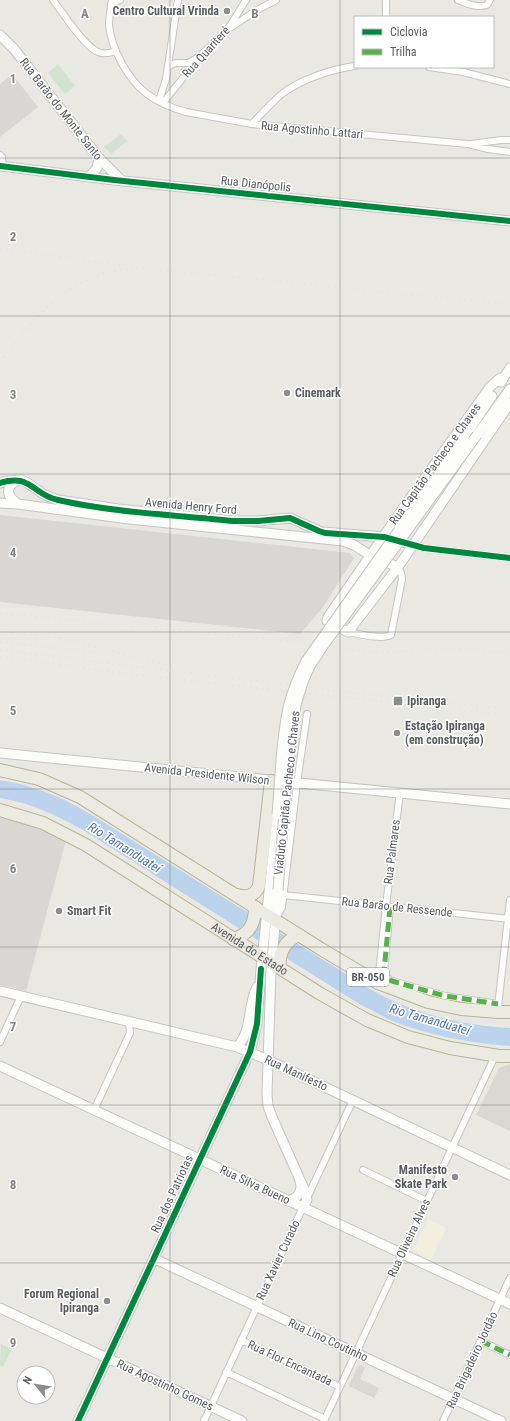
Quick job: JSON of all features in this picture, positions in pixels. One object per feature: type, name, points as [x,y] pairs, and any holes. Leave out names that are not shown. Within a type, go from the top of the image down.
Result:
[{"type":"highway","name":"BR-050","points":[[0,770],[39,780],[80,797],[378,983],[428,1002],[461,1008],[473,1014],[493,1019],[510,1020]]},
{"type":"highway","points":[[237,895],[252,895],[256,892],[259,886],[271,781]]},
{"type":"highway","name":"Avenida do Estado","points":[[0,810],[43,823],[86,845],[271,963],[354,1014],[383,1028],[408,1037],[436,1044],[495,1056],[510,1056]]},
{"type":"highway","points":[[233,939],[242,936],[250,929],[254,919],[253,906],[259,899],[277,891]]},
{"type":"highway","points":[[271,963],[280,958],[290,940],[299,935]]},
{"type":"highway","points":[[461,1008],[498,1008],[510,1012]]},
{"type":"main road","name":"Rua Barão do Monte Santo","points":[[0,35],[14,49],[99,158],[122,181]]},
{"type":"main road","points":[[89,177],[97,168],[99,158]]},
{"type":"main road","name":"Rua Dianópolis","points":[[1,166],[122,181],[510,221]]},
{"type":"main road","points":[[507,372],[504,390],[509,393]]},
{"type":"main road","name":"Rua Capitão Pacheco e Chaves","points":[[464,438],[507,372]]},
{"type":"main road","name":"Rua Capitão Pacheco e Chaves","points":[[348,632],[328,622],[327,619],[490,387],[507,372]]},
{"type":"main road","name":"Rua Capitão Pacheco e Chaves","points":[[477,435],[509,393]]},
{"type":"main road","points":[[348,632],[398,567],[510,403]]},
{"type":"main road","points":[[477,435],[504,413]]},
{"type":"main road","name":"Viaduto Capitão Pacheco e Chaves","points":[[271,917],[277,891],[287,772],[296,705],[303,682],[310,666],[323,646],[477,435]]},
{"type":"main road","name":"Viaduto Capitão Pacheco e Chaves","points":[[277,891],[285,726],[289,704],[296,682],[306,661],[316,646],[464,438]]},
{"type":"main road","points":[[0,483],[17,480]]},
{"type":"main road","points":[[17,480],[9,487],[8,493],[18,504]]},
{"type":"main road","name":"Avenida Henry Ford","points":[[17,480],[26,482],[51,498],[83,505],[234,521],[258,521],[290,518],[325,533],[384,537],[413,545]]},
{"type":"main road","points":[[0,503],[18,504],[129,519],[350,543],[360,547],[371,556],[398,567]]},
{"type":"main road","points":[[287,535],[295,528],[295,525],[290,518]]},
{"type":"main road","name":"Avenida Presidente Wilson","points":[[0,753],[510,804]]},
{"type":"main road","name":"Rua dos Patriotas","points":[[271,917],[267,1094],[270,1112],[305,1191],[305,1204]]},
{"type":"main road","name":"Rua dos Patriotas","points":[[78,1421],[250,1052],[257,1024],[260,982],[271,963]]},
{"type":"main road","points":[[237,1047],[247,1032],[254,994],[260,982]]},
{"type":"main road","name":"Rua Manifesto","points":[[0,991],[237,1047],[268,1060],[510,1174]]},
{"type":"main road","name":"Rua Silva Bueno","points":[[0,1066],[288,1201],[305,1204],[402,1254],[510,1304]]},
{"type":"main road","points":[[288,1201],[298,1197],[301,1190],[300,1180]]},
{"type":"main road","name":"Rua Lino Coutinho","points":[[154,1259],[501,1421]]},
{"type":"main road","name":"Rua Agostinho Gomes","points":[[0,1309],[242,1421]]},
{"type":"street","points":[[53,0],[89,46],[102,54],[116,51]]},
{"type":"street","points":[[111,2],[120,0]]},
{"type":"street","points":[[161,102],[178,0]]},
{"type":"street","name":"Rua Quariteré","points":[[161,102],[201,55],[228,29],[246,0]]},
{"type":"street","points":[[228,29],[257,10],[276,0]]},
{"type":"street","points":[[386,0],[386,16]]},
{"type":"street","points":[[458,0],[466,4],[480,6],[485,6],[490,0]]},
{"type":"street","name":"Rua Agostinho Lattari","points":[[111,2],[110,26],[116,51],[132,80],[147,94],[161,102],[186,112],[252,124],[468,144]]},
{"type":"street","points":[[168,66],[176,63],[188,63],[201,55]]},
{"type":"street","points":[[252,124],[284,92],[330,71],[354,66]]},
{"type":"street","points":[[436,68],[463,72],[510,84]]},
{"type":"street","points":[[166,79],[176,81],[180,80]]},
{"type":"street","points":[[468,144],[510,140]]},
{"type":"street","points":[[468,144],[510,152]]},
{"type":"street","points":[[499,150],[510,144]]},
{"type":"street","points":[[0,155],[2,157],[1,166]]},
{"type":"street","points":[[413,545],[424,548],[510,558]]},
{"type":"street","points":[[348,632],[380,637],[387,637],[391,635],[402,579],[398,567]]},
{"type":"street","points":[[277,891],[297,783],[306,714]]},
{"type":"street","name":"Rua Palmares","points":[[378,983],[388,907],[400,792]]},
{"type":"street","name":"Rua Barão de Ressende","points":[[277,891],[388,907],[509,919]]},
{"type":"street","points":[[388,907],[384,972],[386,977],[392,981],[498,1008],[510,900]]},
{"type":"street","points":[[0,1042],[21,996]]},
{"type":"street","points":[[94,1110],[130,1033],[129,1022]]},
{"type":"street","name":"Rua Oliveira Alves","points":[[324,1420],[495,1056]]},
{"type":"street","name":"Rua Xavier Curado","points":[[204,1421],[353,1100]]},
{"type":"street","points":[[362,1170],[427,1201]]},
{"type":"street","name":"Rua Brigadeiro Jordão","points":[[443,1421],[510,1278]]},
{"type":"street","name":"Rua Flor Encantada","points":[[241,1340],[340,1387]]},
{"type":"street","points":[[481,1341],[510,1355]]},
{"type":"street","points":[[226,1372],[324,1420]]},
{"type":"shaded area","points":[[12,74],[38,107],[0,137],[0,84]]},
{"type":"shaded area","points":[[0,515],[350,553],[354,558],[323,607],[300,634],[0,602]]},
{"type":"shaded area","points":[[0,815],[52,832],[66,840],[26,991],[0,985]]},
{"type":"shaded area","points":[[510,1064],[510,1131],[476,1115],[499,1068]]},
{"type":"shaded area","points":[[428,1219],[446,1228],[431,1260],[413,1250]]},
{"type":"shaded area","points":[[361,1365],[365,1367],[360,1379],[379,1388],[374,1398],[349,1386],[358,1366]]},
{"type":"green space","points":[[58,64],[75,86],[65,94],[48,73]]},
{"type":"green space","points":[[121,134],[127,141],[111,154],[104,147]]},
{"type":"green space","points":[[1,1344],[12,1349],[3,1367],[0,1365]]},
{"type":"water","name":"Rio Tamanduateí","points":[[0,780],[25,785],[48,793],[92,815],[370,989],[387,998],[439,1017],[467,1023],[510,1028],[510,1046],[479,1043],[417,1030],[388,1019],[361,1005],[83,830],[43,810],[0,798]]},
{"type":"railway","points":[[0,249],[143,268],[510,304]]},
{"type":"railway","points":[[0,362],[26,329],[54,301],[69,290],[86,280],[106,273],[128,269]]},
{"type":"railway","points":[[0,613],[312,642],[349,650],[378,652],[468,649],[510,653]]},
{"type":"railway","points":[[0,632],[48,636],[171,666]]},
{"type":"railway","points":[[0,642],[99,653]]},
{"type":"railway","points":[[0,650],[347,692],[510,709]]},
{"type":"railway","points":[[0,657],[122,673],[510,716]]},
{"type":"marked path","points":[[390,907],[384,972],[386,977],[392,981],[445,996],[498,1004]]},
{"type":"marked path","points":[[481,1341],[510,1355]]},
{"type":"cycle path","points":[[0,166],[114,180],[510,221]]},
{"type":"cycle path","points":[[0,483],[19,481],[58,500],[102,508],[234,521],[258,521],[290,518],[325,533],[384,537],[424,548],[510,558]]},
{"type":"cycle path","points":[[78,1421],[250,1052],[257,1024],[261,969]]},
{"type":"place","name":"Centro Cultural Vrinda","points":[[227,11]]},
{"type":"place","name":"Cinemark","points":[[287,393]]},
{"type":"place","name":"Ipiranga","points":[[398,701]]},
{"type":"place","name":"Estação Ipiranga (em construção)","points":[[397,733]]},
{"type":"place","name":"Smart Fit","points":[[59,911]]},
{"type":"place","name":"Manifesto Skate Park","points":[[455,1177]]},
{"type":"place","name":"Forum Regional Ipiranga","points":[[107,1301]]}]
